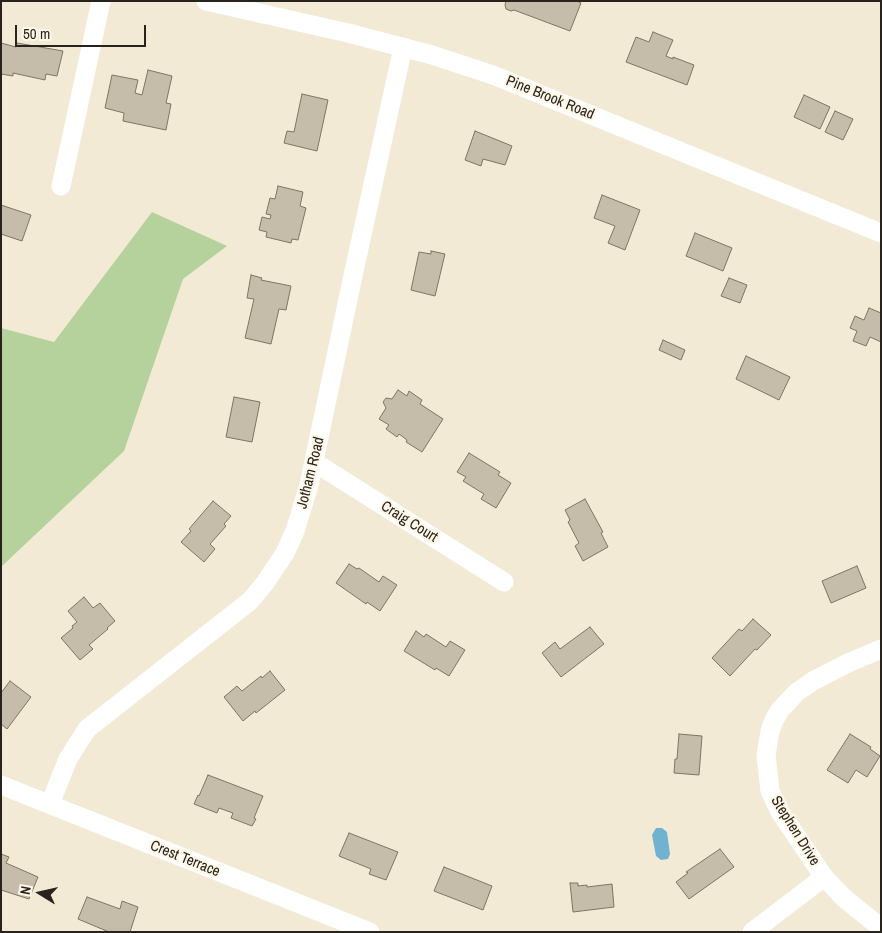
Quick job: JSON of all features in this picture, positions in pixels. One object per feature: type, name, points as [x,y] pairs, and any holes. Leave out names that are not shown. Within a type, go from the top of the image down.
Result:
[{"type":"street","points":[[61,186],[102,1]]},
{"type":"street","name":"Pine Brook Road","points":[[206,1],[403,47],[493,75],[881,233]]},
{"type":"street","name":"Jotham Road","points":[[50,804],[68,759],[87,729],[250,601],[266,583],[285,553],[295,531],[309,486],[350,285],[403,47]]},
{"type":"street","name":"Craig Court","points":[[314,462],[504,582]]},
{"type":"street","name":"Stephen Drive","points":[[881,649],[813,680],[805,686],[780,710],[774,720],[766,755],[770,791],[780,812],[824,877],[844,898],[881,928]]},
{"type":"street","name":"Crest Terrace","points":[[1,784],[370,932]]},
{"type":"street","points":[[752,932],[824,877]]},
{"type":"green space","points":[[152,212],[227,246],[183,279],[124,451],[1,567],[1,328],[54,342]]},
{"type":"water","points":[[656,828],[662,828],[667,832],[670,854],[668,859],[661,860],[656,856],[652,835]]},
{"type":"building","points":[[506,1],[577,1],[581,3],[570,31],[514,10],[506,9]]},
{"type":"building","points":[[653,32],[673,40],[666,56],[694,65],[687,85],[626,62],[636,37],[649,42]]},
{"type":"building","points":[[1,43],[16,47],[17,43],[63,51],[57,76],[46,74],[45,80],[13,73],[13,76],[1,74]]},
{"type":"building","points":[[148,70],[172,76],[166,103],[171,104],[166,130],[123,121],[124,113],[105,108],[112,75],[138,80],[135,93],[142,95]]},
{"type":"building","points":[[302,94],[328,100],[317,151],[284,143],[287,131],[294,132]]},
{"type":"building","points":[[804,95],[830,107],[820,129],[794,117]]},
{"type":"building","points":[[835,111],[853,119],[843,140],[825,132]]},
{"type":"building","points":[[475,131],[512,146],[505,165],[483,159],[481,166],[465,160]]},
{"type":"building","points":[[278,186],[303,192],[300,206],[306,208],[298,240],[292,239],[291,243],[266,237],[267,232],[259,230],[262,217],[270,219],[271,215],[266,214],[270,198],[275,199]]},
{"type":"building","points":[[602,195],[640,210],[625,250],[608,243],[615,226],[594,218]]},
{"type":"building","points":[[1,205],[31,215],[22,241],[1,234]]},
{"type":"building","points":[[695,233],[732,248],[723,271],[686,256]]},
{"type":"building","points":[[431,251],[445,254],[435,296],[411,290],[419,252],[431,254]]},
{"type":"building","points":[[251,275],[262,278],[261,280],[291,286],[286,310],[279,309],[271,344],[245,338],[254,299],[247,298]]},
{"type":"building","points":[[729,278],[747,285],[740,303],[721,296]]},
{"type":"building","points":[[869,308],[881,313],[881,342],[870,337],[866,346],[853,341],[857,331],[850,328],[855,316],[864,320]]},
{"type":"building","points":[[663,340],[685,350],[681,360],[659,350]]},
{"type":"building","points":[[746,356],[790,377],[779,400],[736,379]]},
{"type":"building","points":[[398,390],[407,396],[409,391],[422,400],[420,404],[443,419],[422,452],[406,442],[407,440],[399,434],[397,437],[386,429],[389,425],[379,419],[386,408],[383,402],[386,398],[392,399]]},
{"type":"building","points":[[234,397],[260,402],[252,442],[226,437]]},
{"type":"building","points":[[469,453],[500,472],[498,475],[511,483],[496,508],[481,499],[484,494],[463,481],[466,477],[457,472]]},
{"type":"building","points":[[585,499],[603,532],[601,533],[608,547],[583,561],[575,546],[579,543],[568,522],[570,520],[565,510]]},
{"type":"building","points":[[213,501],[231,516],[224,524],[226,526],[210,544],[215,549],[204,562],[181,542],[191,531],[189,529]]},
{"type":"building","points":[[349,564],[357,569],[359,568],[379,582],[383,576],[397,585],[380,611],[367,602],[366,604],[336,583]]},
{"type":"building","points":[[857,566],[866,588],[831,603],[822,581]]},
{"type":"building","points":[[84,597],[93,608],[100,603],[115,621],[89,645],[93,649],[80,660],[61,638],[77,622],[68,611]]},
{"type":"building","points":[[753,619],[771,635],[730,676],[712,658],[739,629],[742,631]]},
{"type":"building","points":[[590,627],[604,644],[561,677],[542,653],[555,642],[560,649]]},
{"type":"building","points":[[416,631],[424,637],[426,634],[446,647],[450,641],[465,650],[449,676],[436,668],[435,670],[404,651]]},
{"type":"building","points":[[270,671],[285,690],[243,721],[224,697],[237,686],[242,691]]},
{"type":"building","points":[[10,681],[31,697],[7,729],[1,724],[1,693]]},
{"type":"building","points":[[679,734],[702,736],[699,775],[674,773]]},
{"type":"building","points":[[850,734],[871,747],[870,749],[880,756],[867,777],[856,770],[848,783],[827,770]]},
{"type":"building","points":[[208,775],[263,796],[252,826],[231,818],[233,813],[219,808],[217,813],[194,804]]},
{"type":"building","points":[[349,833],[398,852],[386,880],[369,874],[371,869],[339,856]]},
{"type":"building","points":[[720,849],[734,867],[689,899],[676,882],[688,873],[686,872]]},
{"type":"building","points":[[1,854],[9,857],[6,863],[38,877],[29,899],[1,890]]},
{"type":"building","points":[[444,867],[492,886],[483,910],[434,891]]},
{"type":"building","points":[[570,883],[578,883],[578,886],[587,885],[587,887],[612,884],[614,907],[573,912]]},
{"type":"building","points":[[87,897],[120,909],[122,901],[138,907],[130,932],[109,932],[78,919]]}]
